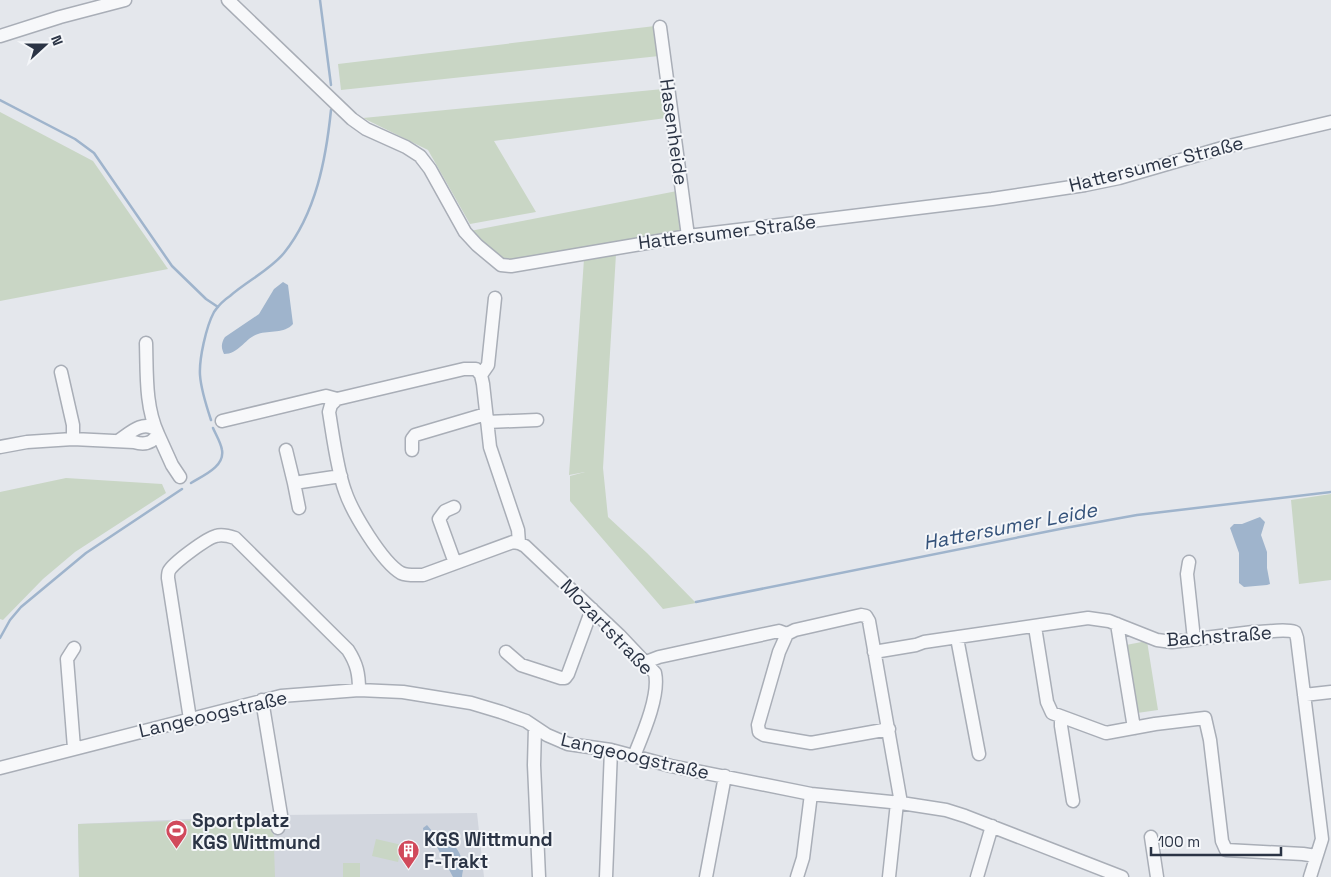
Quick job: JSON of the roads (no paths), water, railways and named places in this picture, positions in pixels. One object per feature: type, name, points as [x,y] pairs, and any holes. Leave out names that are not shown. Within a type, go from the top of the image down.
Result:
[{"type":"street","points":[[0,36],[60,17],[125,0]]},
{"type":"street","name":"Hattersumer Straße","points":[[228,0],[352,119],[366,129],[406,147],[420,156],[465,232],[477,245],[502,265],[511,266],[688,236],[992,199],[1085,185],[1128,175],[1229,146],[1331,122]]},
{"type":"street","name":"Hasenheide","points":[[660,27],[688,236]]},
{"type":"street","points":[[337,399],[331,405],[329,412],[345,491],[370,538],[394,568],[411,576],[423,575],[506,544],[519,542],[518,530],[490,447],[486,418],[485,370],[494,298]]},
{"type":"street","points":[[146,343],[148,396],[151,413],[156,431],[172,465],[180,477]]},
{"type":"street","points":[[222,421],[326,396],[337,399],[464,369],[485,370]]},
{"type":"street","points":[[61,372],[73,425],[73,439]]},
{"type":"street","points":[[412,450],[412,439],[415,435],[486,418],[537,420]]},
{"type":"street","points":[[118,441],[138,428],[151,426],[156,431]]},
{"type":"street","points":[[0,447],[27,442],[73,439],[146,444],[154,440],[156,431]]},
{"type":"street","points":[[286,450],[299,508]]},
{"type":"street","points":[[294,483],[341,476]]},
{"type":"street","points":[[454,507],[445,511],[439,518],[455,563]]},
{"type":"street","points":[[190,719],[168,578],[169,570],[184,556],[217,535],[227,535],[235,538],[348,650],[359,671],[360,690]]},
{"type":"street","name":"Mozartstraße","points":[[519,542],[592,609],[655,673],[657,680],[656,688],[646,726],[634,756]]},
{"type":"street","points":[[1189,562],[1186,574],[1194,640]]},
{"type":"street","points":[[506,652],[521,665],[564,678],[568,674],[592,609]]},
{"type":"street","points":[[889,729],[812,743],[764,735],[759,732],[758,725],[786,634],[795,630],[860,615],[866,616],[869,621],[889,729],[899,803],[889,877]]},
{"type":"street","name":"Bachstraße","points":[[874,652],[1088,618],[1109,621],[1157,640],[1172,642],[1253,632],[1295,632],[1327,840],[1316,856],[1310,877]]},
{"type":"street","points":[[1117,624],[1134,728]]},
{"type":"street","points":[[1035,627],[1048,709],[1052,713],[1106,734],[1205,718],[1210,740],[1222,841],[1226,850],[1316,856]]},
{"type":"street","points":[[646,662],[659,657],[754,636],[779,631],[786,634]]},
{"type":"street","points":[[957,638],[979,754]]},
{"type":"street","points":[[74,648],[67,659],[74,748]]},
{"type":"street","name":"Langeoogstraße","points":[[0,768],[281,696],[360,690],[403,692],[471,703],[517,717],[547,735],[568,744],[611,750],[672,766],[811,794],[946,810],[992,826],[1109,875],[1122,877]]},
{"type":"street","points":[[1304,695],[1331,692]]},
{"type":"street","points":[[262,700],[281,815],[278,828]]},
{"type":"street","points":[[1061,718],[1073,801]]},
{"type":"street","points":[[535,727],[534,765],[538,877]]},
{"type":"street","points":[[606,877],[611,750]]},
{"type":"street","points":[[706,877],[725,776]]},
{"type":"street","points":[[797,877],[803,858],[811,794]]},
{"type":"street","points":[[977,877],[992,826]]},
{"type":"street","points":[[1151,837],[1157,877]]},
{"type":"water","points":[[283,282],[288,285],[293,324],[281,331],[253,336],[238,349],[224,354],[222,346],[225,337],[259,314],[274,289]]},
{"type":"water","points":[[1260,517],[1265,522],[1261,535],[1267,552],[1270,584],[1244,587],[1239,583],[1239,553],[1230,528],[1234,524],[1242,524]]},
{"type":"water","points":[[427,825],[437,837],[447,839],[455,846],[462,860],[462,877],[453,877],[437,847],[424,834],[423,828]]},
{"type":"waterway","points":[[320,0],[331,85]]},
{"type":"waterway","points":[[0,100],[75,139],[94,153],[172,266],[206,299],[218,307]]},
{"type":"waterway","points":[[211,420],[203,392],[200,368],[211,318],[223,301],[278,259],[295,237],[312,203],[318,185],[331,110]]},
{"type":"waterway","points":[[191,483],[212,470],[220,461],[222,450],[213,428]]},
{"type":"waterway","points":[[0,638],[10,620],[21,607],[86,553],[182,489]]},
{"type":"waterway","name":"Hattersumer Leide","points":[[696,602],[1137,515],[1331,492]]},
{"type":"place","name":"Sportplatz KGS Wittmund","points":[[176,850]]},
{"type":"place","name":"KGS Wittmund F-Trakt","points":[[408,869]]}]
